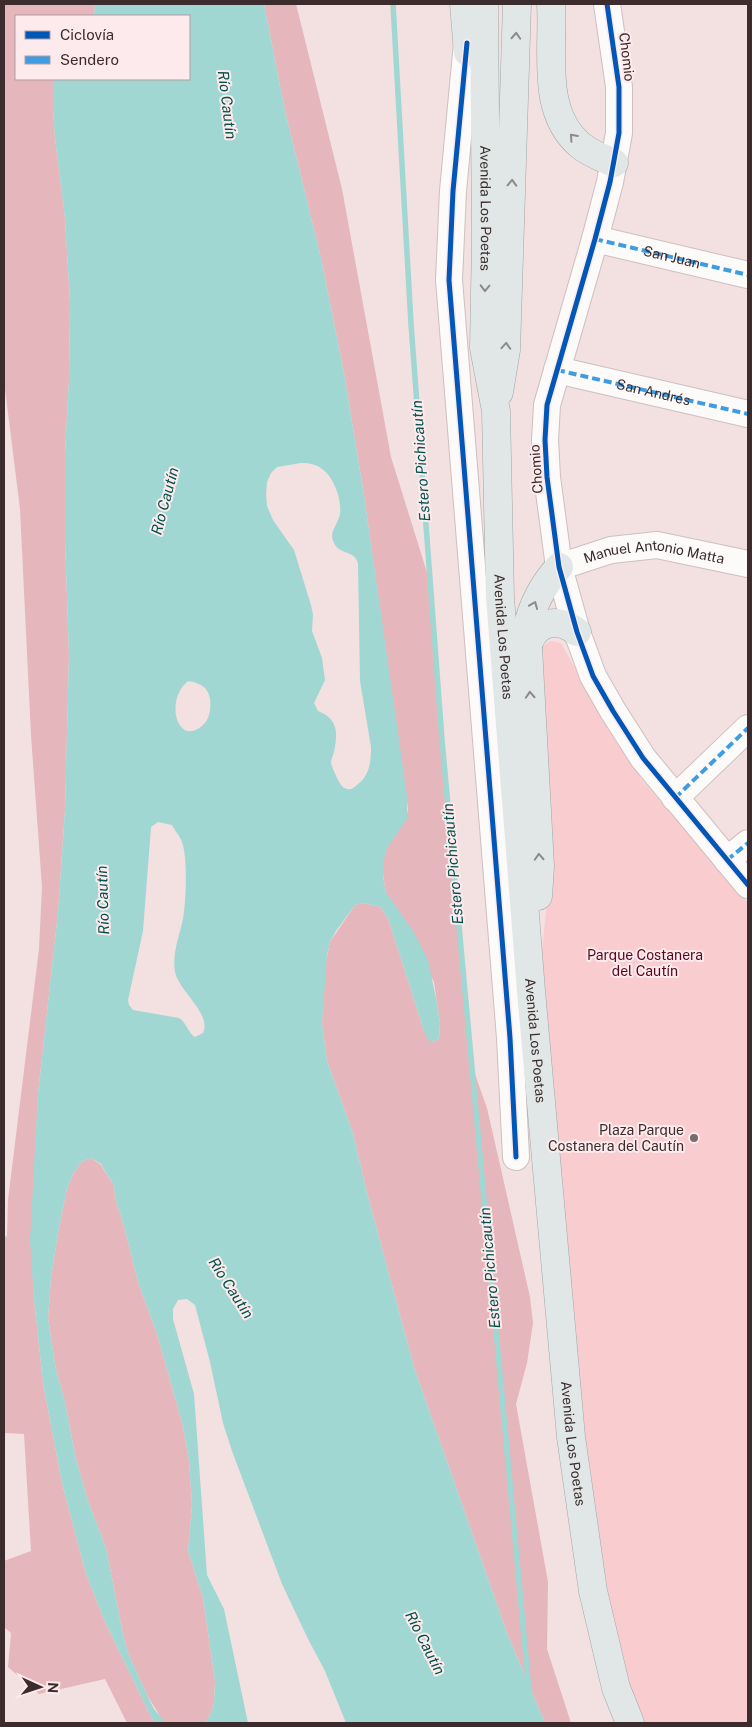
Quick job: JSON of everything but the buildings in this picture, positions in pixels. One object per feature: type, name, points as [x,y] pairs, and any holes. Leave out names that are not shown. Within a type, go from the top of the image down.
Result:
[{"type":"main road","points":[[464,4],[486,239]]},
{"type":"main road","name":"Avenida Los Poetas","points":[[484,4],[486,239],[484,348],[496,411],[500,597],[528,957],[571,1437],[593,1591],[616,1688],[630,1723]]},
{"type":"main road","name":"Avenida Los Poetas","points":[[496,411],[506,350],[517,4]]},
{"type":"main road","points":[[513,154],[525,85],[543,4]]},
{"type":"main road","points":[[551,4],[552,81],[556,109],[574,140],[582,147],[614,163]]},
{"type":"main road","points":[[528,957],[537,912],[540,866],[527,629],[534,604],[548,579],[559,567]]},
{"type":"main road","points":[[527,649],[534,634],[548,624],[563,624],[577,632]]},
{"type":"street","name":"Chomio","points":[[607,4],[615,48],[619,87],[619,133],[614,163],[595,239],[547,405],[545,440],[546,477],[559,567],[577,632],[593,676],[613,711],[643,758],[748,885]]},
{"type":"street","points":[[467,43],[453,191],[449,280],[510,1038],[516,1157]]},
{"type":"street","name":"San Juan","points":[[595,239],[748,275]]},
{"type":"street","name":"San Andrés","points":[[557,370],[748,414]]},
{"type":"street","name":"Manuel Antonio Matta","points":[[559,567],[611,550],[657,545],[748,564]]},
{"type":"street","points":[[675,798],[748,728]]},
{"type":"street","points":[[727,860],[748,843]]},
{"type":"green space","name":"Parque Costanera del Cautín","points":[[550,641],[561,643],[613,737],[641,779],[748,903],[748,1723],[641,1723],[623,1678],[580,1469],[541,960],[552,855],[541,648]]},
{"type":"shaded area","points":[[4,4],[95,4],[94,15],[15,15],[15,80],[53,80],[55,138],[65,218],[70,302],[69,379],[65,453],[65,539],[69,655],[65,810],[58,912],[38,1094],[31,1241],[34,1299],[43,1383],[62,1483],[86,1574],[105,1622],[154,1723],[127,1723],[105,1679],[39,1694],[8,1667],[11,1633],[4,1627],[4,1561],[31,1551],[24,1434],[4,1433],[4,1237],[7,1236],[8,1200],[39,949],[42,887],[31,735],[20,509],[4,381]]},
{"type":"shaded area","points":[[264,4],[296,4],[342,189],[391,457],[430,582],[442,740],[472,1066],[487,1108],[530,1297],[533,1323],[527,1363],[516,1404],[548,1582],[547,1649],[571,1723],[545,1723],[507,1633],[414,1367],[366,1189],[353,1133],[327,1061],[322,1023],[325,967],[330,942],[355,905],[364,903],[380,907],[388,918],[424,1031],[432,1042],[439,1039],[440,1024],[434,982],[386,892],[384,881],[383,864],[385,853],[405,820],[408,809],[364,495],[344,373],[321,258],[285,111]]},
{"type":"shaded area","points":[[91,1158],[101,1165],[114,1186],[116,1201],[138,1282],[157,1334],[183,1426],[189,1461],[192,1505],[188,1551],[203,1598],[215,1681],[214,1703],[205,1723],[166,1723],[163,1721],[147,1695],[128,1653],[106,1548],[87,1498],[76,1459],[65,1402],[56,1370],[48,1318],[51,1278],[59,1227],[67,1189],[73,1174],[81,1162]]},
{"type":"water","name":"Río Cautín","points":[[95,4],[264,4],[285,111],[321,258],[344,373],[364,495],[407,796],[407,819],[387,848],[384,858],[383,877],[386,892],[413,931],[428,960],[440,1024],[439,1039],[432,1042],[429,1041],[424,1031],[388,918],[380,907],[364,903],[355,905],[336,931],[330,942],[327,955],[322,1023],[327,1061],[353,1133],[366,1189],[414,1367],[507,1633],[545,1723],[346,1723],[325,1671],[282,1584],[232,1451],[223,1423],[195,1305],[187,1299],[178,1300],[173,1309],[173,1319],[194,1394],[207,1575],[224,1609],[248,1723],[205,1723],[214,1703],[215,1681],[203,1598],[188,1551],[192,1505],[189,1461],[183,1426],[157,1334],[138,1282],[116,1201],[114,1186],[101,1164],[91,1158],[81,1162],[73,1174],[67,1189],[51,1278],[48,1318],[56,1370],[65,1402],[76,1459],[87,1498],[106,1548],[128,1653],[154,1709],[166,1723],[154,1723],[105,1622],[86,1574],[62,1483],[43,1383],[30,1241],[38,1094],[58,912],[65,810],[69,655],[65,539],[65,453],[69,379],[70,302],[65,218],[53,110],[53,80],[190,80],[190,15],[94,15]],"holes":[[[301,463],[320,467],[330,477],[338,496],[340,514],[332,539],[336,547],[354,556],[358,564],[360,681],[371,753],[369,768],[365,777],[355,787],[350,789],[341,785],[331,763],[336,732],[333,722],[325,714],[318,711],[314,703],[325,680],[322,658],[312,631],[313,615],[311,605],[294,550],[273,520],[267,506],[267,482],[271,473],[277,467]],[[188,681],[205,688],[210,699],[210,712],[204,724],[195,730],[187,731],[181,727],[175,710],[180,690]],[[158,822],[172,825],[184,849],[186,869],[185,902],[174,965],[182,987],[203,1018],[205,1026],[203,1033],[195,1037],[179,1018],[133,1010],[128,1000],[143,931],[151,827]]]},
{"type":"waterway","name":"Estero Pichicautín","points":[[393,4],[411,324],[442,740],[529,1691]]},
{"type":"marked path","points":[[595,239],[748,275]]},
{"type":"marked path","points":[[557,370],[748,414]]},
{"type":"marked path","points":[[675,798],[748,728]]},
{"type":"marked path","points":[[727,860],[748,843]]},
{"type":"cycle path","points":[[607,4],[619,87],[619,133],[610,182],[595,239],[547,405],[545,440],[547,477],[559,567],[577,632],[593,676],[613,711],[643,758],[748,885]]},
{"type":"cycle path","points":[[467,43],[453,191],[449,280],[510,1038],[516,1157]]},
{"type":"place","name":"Plaza Parque Costanera del Cautín","points":[[694,1138]]}]
